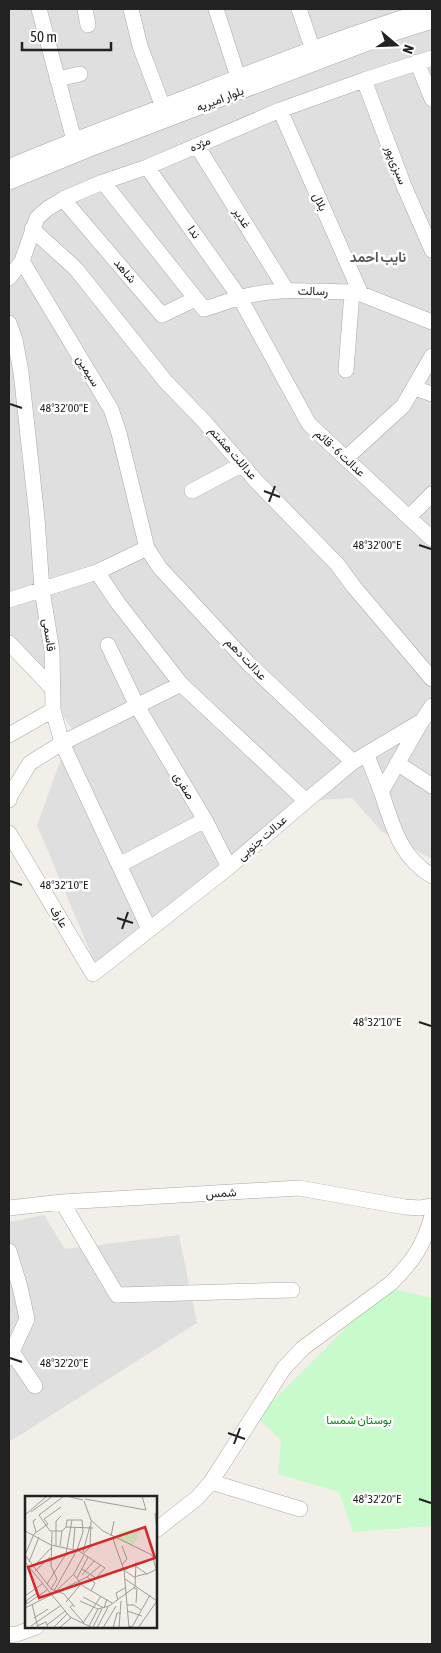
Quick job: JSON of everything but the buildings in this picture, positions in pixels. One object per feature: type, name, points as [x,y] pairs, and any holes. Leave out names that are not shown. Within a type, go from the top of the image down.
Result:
[{"type":"street","points":[[39,9],[74,140]]},
{"type":"street","points":[[85,9],[88,25]]},
{"type":"street","points":[[131,9],[140,46],[163,107]]},
{"type":"street","points":[[216,9],[238,77]]},
{"type":"street","points":[[298,9],[313,50]]},
{"type":"street","name":"بلوار امیریه","points":[[9,167],[74,140],[313,50],[391,15],[431,9]]},
{"type":"street","name":"بلوار امیریه","points":[[9,182],[87,150],[385,36],[432,21]]},
{"type":"street","name":"مژده","points":[[9,278],[22,262],[32,229],[40,214],[63,199],[103,182],[147,167],[280,110],[432,58]]},
{"type":"street","points":[[417,62],[432,99]]},
{"type":"street","points":[[57,79],[80,74]]},
{"type":"street","name":"سبزی‌پور","points":[[364,80],[404,186],[432,250]]},
{"type":"street","name":"بلال","points":[[280,110],[356,293]]},
{"type":"street","name":"غدیر","points":[[197,146],[287,291]]},
{"type":"street","name":"ندا","points":[[147,167],[240,298]]},
{"type":"street","points":[[103,182],[195,299]]},
{"type":"street","name":"شاهد","points":[[63,199],[162,315],[195,299]]},
{"type":"street","name":"عداللت هشتم","points":[[32,229],[76,269],[166,382],[337,564],[432,678]]},
{"type":"street","name":"سیمین","points":[[22,262],[111,409],[119,433],[147,548]]},
{"type":"street","name":"رسالت","points":[[195,299],[204,309],[256,294],[287,291],[356,293],[432,322]]},
{"type":"street","points":[[346,370],[356,293]]},
{"type":"street","name":"عدالت 6 - قائم","points":[[240,298],[309,424],[432,539]]},
{"type":"street","name":"قاسمی","points":[[9,323],[16,340],[21,372],[37,518],[42,590],[52,651],[53,710],[62,743],[149,929]]},
{"type":"street","points":[[346,458],[403,406],[432,356]]},
{"type":"street","points":[[414,388],[432,394]]},
{"type":"street","points":[[192,491],[242,465]]},
{"type":"street","points":[[409,517],[432,494]]},
{"type":"street","points":[[9,600],[97,572],[147,548]]},
{"type":"street","name":"عدالت دهم","points":[[147,548],[160,568],[248,663],[353,762]]},
{"type":"street","points":[[97,572],[118,603],[181,684],[306,800]]},
{"type":"street","points":[[9,643],[52,688]]},
{"type":"street","name":"صفری","points":[[108,645],[137,706],[205,820],[229,866]]},
{"type":"street","points":[[9,800],[30,764],[62,743],[181,684]]},
{"type":"street","name":"عدالت جنوبی","points":[[93,974],[229,866],[353,762],[422,721],[432,706]]},
{"type":"street","points":[[9,735],[53,710]]},
{"type":"street","points":[[381,792],[422,721]]},
{"type":"street","points":[[367,755],[393,829],[402,847],[414,862],[432,876]]},
{"type":"street","points":[[397,763],[432,786]]},
{"type":"street","points":[[119,865],[205,820]]},
{"type":"street","name":"عارف","points":[[9,833],[93,974]]},
{"type":"street","name":"شمس","points":[[9,1208],[62,1202],[299,1188],[405,1207],[424,1208],[432,1206]]},
{"type":"street","points":[[62,1202],[117,1295],[292,1290]]},
{"type":"street","points":[[158,1528],[197,1498],[211,1482],[284,1368],[303,1348],[390,1284],[401,1273],[416,1255],[425,1239],[432,1216]]},
{"type":"street","points":[[9,1251],[27,1319],[10,1353],[35,1386]]},
{"type":"street","points":[[211,1482],[300,1509]]},
{"type":"street","points":[[9,1635],[33,1628]]},
{"type":"shaded area","points":[[9,9],[432,9],[432,859],[381,831],[352,798],[306,801],[99,973],[37,825],[72,729],[9,636]]},
{"type":"shaded area","points":[[44,1215],[65,1249],[179,1235],[197,1323],[9,1442],[9,1222]]},
{"type":"green space","name":"بوستان شمسا","points":[[387,1287],[432,1298],[432,1526],[353,1532],[339,1492],[278,1474],[281,1440],[257,1417]]},
{"type":"district","name":"نایب احمد","points":[[378,257]]}]
